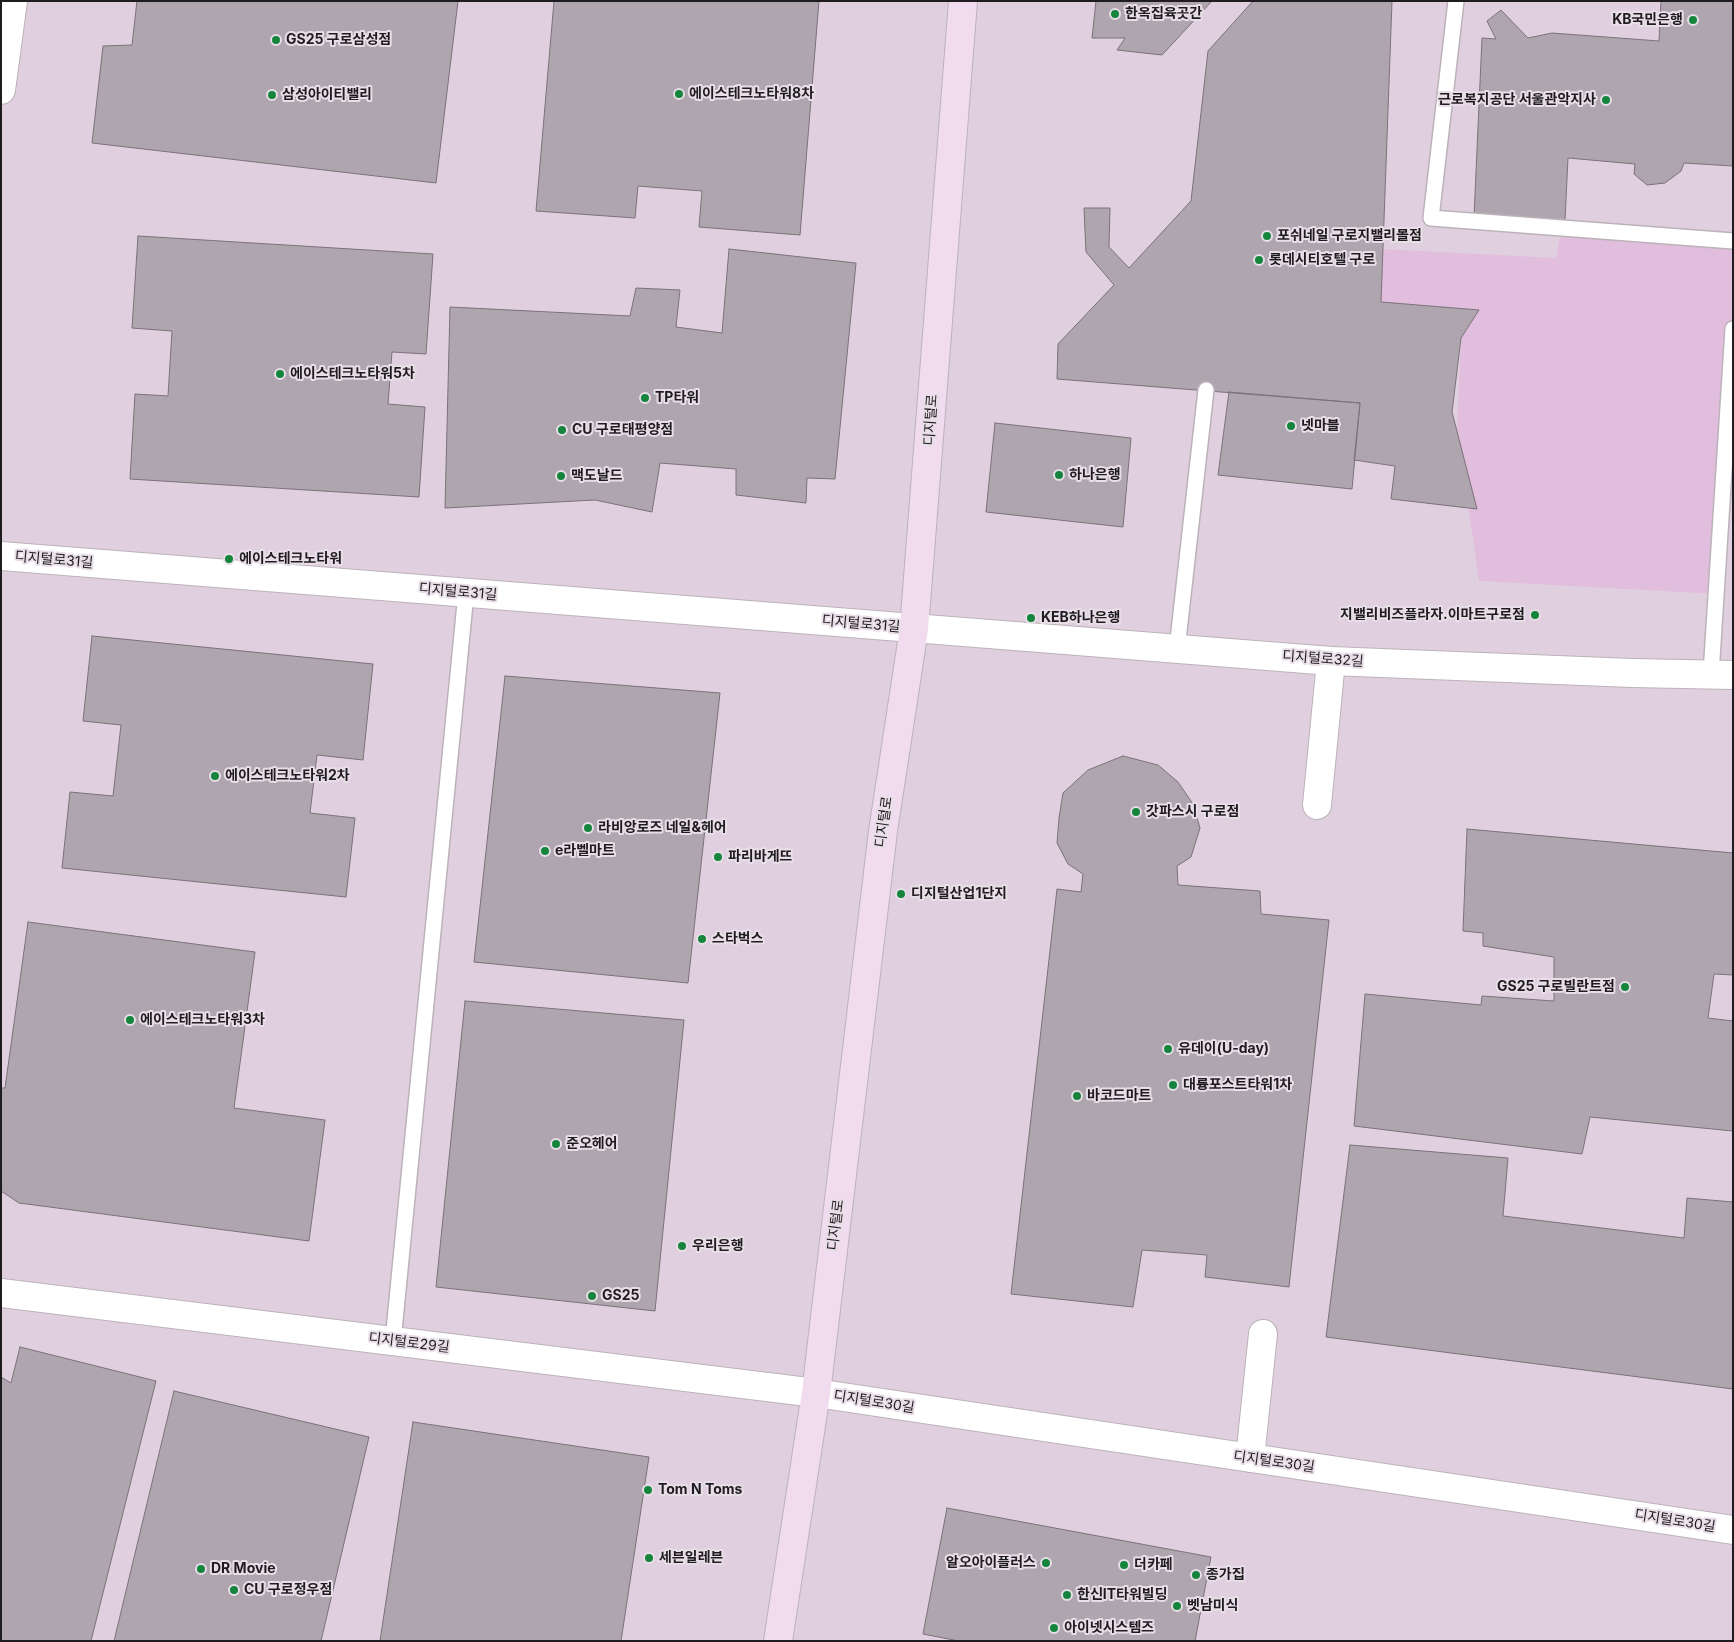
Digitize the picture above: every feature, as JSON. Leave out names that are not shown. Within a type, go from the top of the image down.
[{"type":"main road","name":"디지털로","points":[[778,1641],[816,1393],[883,831],[914,629],[964,1]]},
{"type":"street","points":[[1,90],[12,1]]},
{"type":"street","name":"디지털로31길","points":[[1,556],[914,629]]},
{"type":"street","name":"디지털로32길","points":[[914,629],[1331,660],[1722,675]]},
{"type":"street","points":[[1317,806],[1331,660]]},
{"type":"street","name":"디지털로29길","points":[[1,1293],[816,1393]]},
{"type":"street","points":[[1250,1458],[1263,1334]]},
{"type":"street","name":"디지털로30길","points":[[816,1393],[1733,1530]]},
{"type":"lane","points":[[1456,1],[1431,218],[1733,241]]},
{"type":"lane","points":[[1722,675],[1733,329]]},
{"type":"lane","points":[[1177,649],[1206,390]]},
{"type":"lane","points":[[393,1341],[466,593]]},
{"type":"shaded area","points":[[1,1],[1733,1],[1733,1641],[1,1641]]},
{"type":"shaded area","points":[[1562,229],[1733,241],[1733,329],[1717,594],[1479,581],[1457,429],[1461,338],[1479,310],[1381,302],[1383,249],[1556,258]]},
{"type":"building","name":"삼성아이티밸리","points":[[137,1],[458,1],[436,183],[92,143],[103,46],[132,45]]},
{"type":"building","name":"에이스테크노타워8차","points":[[554,1],[819,1],[800,235],[699,227],[702,191],[638,186],[635,218],[536,211]]},
{"type":"building","points":[[1096,1],[1212,1],[1162,55],[1117,50],[1125,38],[1092,38]]},
{"type":"building","name":"롯데시티호텔 구로","points":[[1253,1],[1392,1],[1381,302],[1479,310],[1461,338],[1452,412],[1477,509],[1391,499],[1395,466],[1354,460],[1360,403],[1057,379],[1058,344],[1114,285],[1086,252],[1084,208],[1110,208],[1109,247],[1129,268],[1191,201],[1208,51]]},
{"type":"building","name":"근로복지공단 서울관악지사","points":[[1661,1],[1733,1],[1733,166],[1684,163],[1681,171],[1665,183],[1647,185],[1634,174],[1635,164],[1568,158],[1565,220],[1474,217],[1482,38],[1496,39],[1487,21],[1501,10],[1528,38],[1552,33],[1659,41]]},
{"type":"building","name":"에이스테크노타워5차","points":[[138,236],[433,254],[426,354],[392,352],[388,404],[425,407],[419,497],[130,479],[135,394],[168,396],[172,331],[132,328]]},
{"type":"building","name":"TP타워","points":[[729,249],[856,263],[835,479],[807,478],[806,503],[736,495],[736,469],[660,463],[652,512],[595,500],[445,508],[450,307],[630,316],[636,288],[680,290],[676,327],[722,333]]},
{"type":"building","name":"넷마블","points":[[1229,392],[1360,403],[1352,489],[1218,475]]},
{"type":"building","name":"하나은행","points":[[995,423],[1131,438],[1123,527],[986,512]]},
{"type":"building","name":"에이스테크노타워2차","points":[[92,636],[373,664],[363,760],[317,755],[310,813],[355,818],[346,897],[62,868],[70,792],[113,796],[121,725],[83,721]]},
{"type":"building","points":[[505,676],[720,693],[688,983],[474,962]]},
{"type":"building","name":"대륭포스트타워1차","points":[[1123,756],[1158,765],[1178,782],[1193,804],[1200,828],[1191,857],[1177,866],[1178,885],[1260,891],[1261,914],[1329,920],[1289,1287],[1205,1277],[1207,1255],[1142,1250],[1133,1307],[1011,1294],[1057,889],[1081,892],[1083,874],[1068,864],[1057,843],[1063,793],[1088,770]]},
{"type":"building","points":[[1467,829],[1733,853],[1733,975],[1714,974],[1708,1018],[1733,1021],[1733,1131],[1590,1117],[1582,1154],[1354,1126],[1365,994],[1481,1005],[1482,996],[1554,1001],[1554,957],[1483,946],[1483,933],[1463,931]]},
{"type":"building","name":"에이스테크노타워3차","points":[[28,922],[255,952],[234,1108],[325,1120],[309,1241],[19,1203],[1,1191],[1,1088],[5,1088]]},
{"type":"building","points":[[465,1001],[684,1020],[655,1311],[436,1287]]},
{"type":"building","points":[[1350,1145],[1508,1158],[1503,1216],[1684,1238],[1687,1198],[1733,1202],[1733,1389],[1326,1337]]},
{"type":"building","points":[[20,1347],[156,1381],[91,1641],[1,1641],[1,1377],[11,1383]]},
{"type":"building","points":[[174,1391],[369,1437],[321,1641],[114,1641]]},
{"type":"building","points":[[413,1422],[649,1457],[621,1641],[380,1641]]},
{"type":"building","name":"한신IT타워빌딩","points":[[947,1508],[1211,1557],[1195,1641],[959,1641],[923,1634]]},
{"type":"place","name":"한옥집육곳간","points":[[1115,14]]},
{"type":"place","name":"KB국민은행","points":[[1693,20]]},
{"type":"place","name":"GS25 구로삼성점","points":[[276,40]]},
{"type":"place","name":"에이스테크노타워8차","points":[[679,94]]},
{"type":"place","name":"삼성아이티밸리","points":[[272,95]]},
{"type":"place","name":"근로복지공단 서울관악지사","points":[[1606,100]]},
{"type":"place","name":"포쉬네일 구로지밸리몰점","points":[[1267,236]]},
{"type":"place","name":"롯데시티호텔 구로","points":[[1259,260]]},
{"type":"place","name":"에이스테크노타워5차","points":[[280,374]]},
{"type":"place","name":"TP타워","points":[[645,398]]},
{"type":"place","name":"넷마블","points":[[1291,426]]},
{"type":"place","name":"CU 구로태평양점","points":[[562,430]]},
{"type":"place","name":"하나은행","points":[[1059,475]]},
{"type":"place","name":"맥도날드","points":[[561,476]]},
{"type":"place","name":"에이스테크노타워","points":[[229,559]]},
{"type":"place","name":"지밸리비즈플라자.이마트구로점","points":[[1535,615]]},
{"type":"place","name":"KEB하나은행","points":[[1031,618]]},
{"type":"place","name":"에이스테크노타워2차","points":[[215,776]]},
{"type":"place","name":"갓파스시 구로점","points":[[1136,812]]},
{"type":"place","name":"라비앙로즈 네일&헤어","points":[[588,828]]},
{"type":"place","name":"e라벨마트","points":[[545,851]]},
{"type":"place","name":"파리바게뜨","points":[[718,857]]},
{"type":"place","name":"디지털산업1단지","points":[[901,894]]},
{"type":"place","name":"스타벅스","points":[[702,939]]},
{"type":"place","name":"GS25 구로빌란트점","points":[[1625,987]]},
{"type":"place","name":"에이스테크노타워3차","points":[[130,1020]]},
{"type":"place","name":"유데이(U-day)","points":[[1168,1049]]},
{"type":"place","name":"대륭포스트타워1차","points":[[1173,1085]]},
{"type":"place","name":"바코드마트","points":[[1077,1096]]},
{"type":"place","name":"준오헤어","points":[[556,1144]]},
{"type":"place","name":"우리은행","points":[[682,1246]]},
{"type":"place","name":"GS25","points":[[592,1296]]},
{"type":"place","name":"Tom N Toms","points":[[648,1490]]},
{"type":"place","name":"세븐일레븐","points":[[649,1558]]},
{"type":"place","name":"알오아이플러스","points":[[1046,1563]]},
{"type":"place","name":"더카페","points":[[1124,1565]]},
{"type":"place","name":"DR Movie","points":[[201,1569]]},
{"type":"place","name":"종가집","points":[[1196,1575]]},
{"type":"place","name":"CU 구로정우점","points":[[234,1590]]},
{"type":"place","name":"한신IT타워빌딩","points":[[1067,1595]]},
{"type":"place","name":"벳남미식","points":[[1177,1606]]},
{"type":"place","name":"아이넷시스템즈","points":[[1054,1628]]}]
